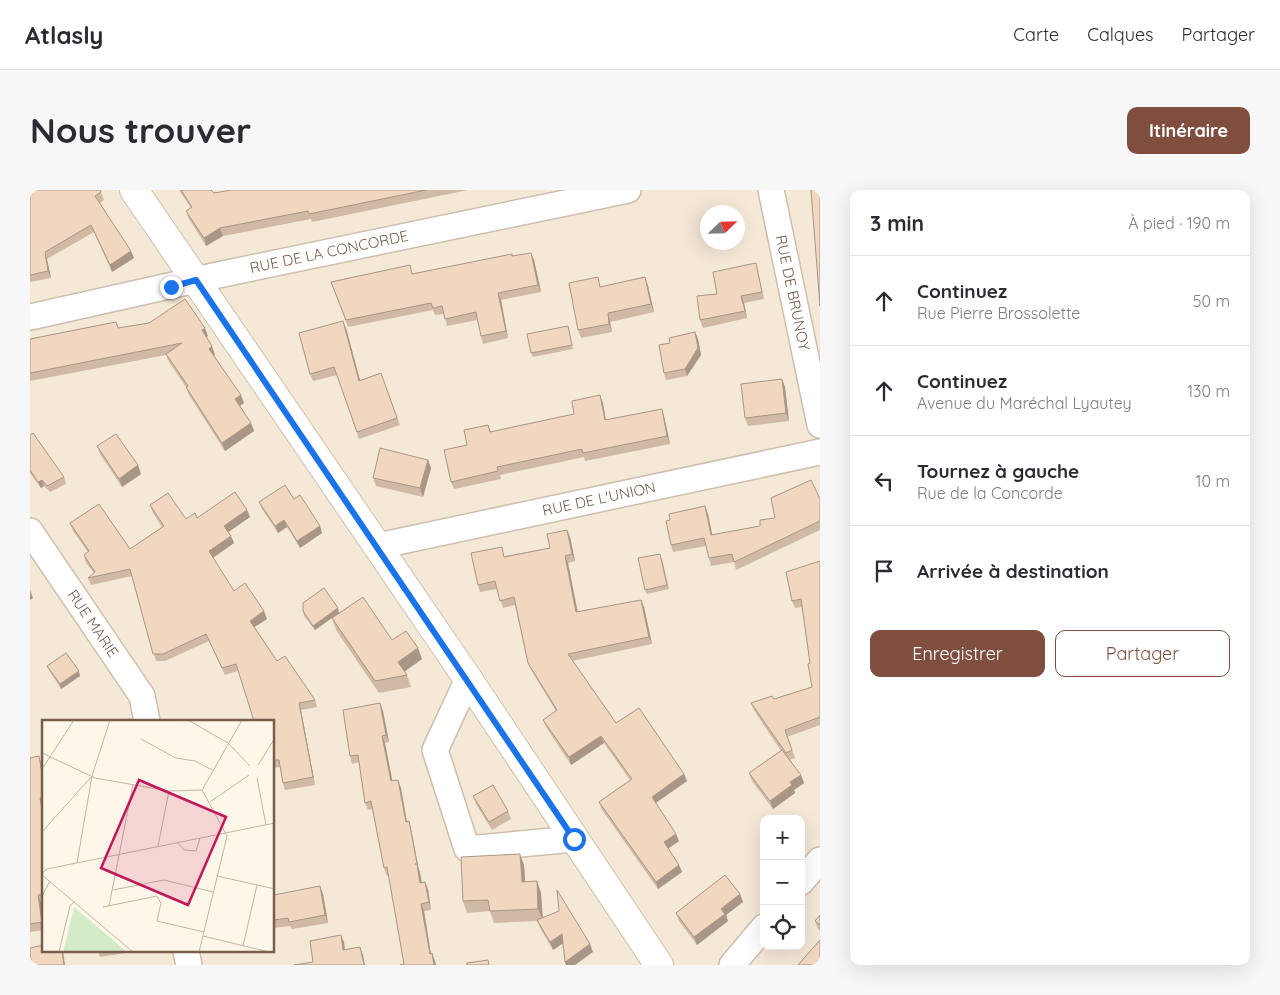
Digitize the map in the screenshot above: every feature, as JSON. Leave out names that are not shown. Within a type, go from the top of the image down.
[{"type":"street","points":[[134,190],[378,546],[659,965]]},
{"type":"street","name":"RUE DE LA CONCORDE","points":[[30,317],[196,280],[628,190]]},
{"type":"street","name":"RUE DE BRUNOY","points":[[771,190],[820,425]]},
{"type":"street","name":"RUE DE L'UNION","points":[[378,546],[820,452]]},
{"type":"street","name":"RUE MARIE","points":[[30,531],[142,696],[147,720]]},
{"type":"street","points":[[468,679],[435,750],[467,849],[574,839]]},
{"type":"street","points":[[805,877],[820,860]]},
{"type":"street","points":[[732,965],[760,932]]},
{"type":"street","points":[[186,952],[188,965]]},
{"type":"shaded area","points":[[30,190],[820,190],[820,965],[30,965]]},
{"type":"building","points":[[35,190],[100,190],[101,192],[95,196],[131,251],[110,265],[91,225],[45,252],[48,271],[30,275],[30,193]]},
{"type":"building","points":[[181,190],[211,190],[214,193],[231,190],[426,190],[309,214],[308,211],[220,228],[204,238],[186,211],[192,207]]},
{"type":"building","points":[[811,190],[820,190],[820,306]]},
{"type":"building","points":[[531,253],[538,285],[498,293],[506,331],[481,336],[476,312],[445,319],[442,306],[433,308],[431,303],[346,320],[331,282],[410,265],[412,274],[512,254],[512,256]]},
{"type":"building","points":[[756,263],[762,292],[741,296],[745,311],[700,320],[697,296],[717,294],[713,272]]},
{"type":"building","points":[[598,277],[600,287],[645,277],[651,304],[608,313],[609,324],[578,330],[569,283]]},
{"type":"building","points":[[185,299],[205,328],[202,330],[212,346],[209,349],[241,395],[235,399],[251,423],[222,443],[186,387],[188,386],[166,354],[182,343],[30,373],[30,339],[116,322],[118,328],[149,323]]},
{"type":"building","points":[[343,321],[359,381],[381,373],[397,418],[357,432],[334,367],[310,374],[299,333]]},
{"type":"building","points":[[568,326],[572,345],[531,353],[527,334]]},
{"type":"building","points":[[695,332],[698,348],[685,369],[664,373],[659,345],[670,343],[669,338]]},
{"type":"building","points":[[782,379],[786,413],[745,418],[741,384]]},
{"type":"building","points":[[600,395],[605,420],[662,409],[667,436],[583,453],[582,449],[497,467],[498,471],[451,482],[444,450],[467,445],[464,430],[488,425],[490,432],[574,414],[572,401]]},
{"type":"building","points":[[33,433],[64,477],[47,486],[42,480],[38,482],[30,470],[30,435]]},
{"type":"building","points":[[116,434],[138,465],[119,479],[97,446]]},
{"type":"building","points":[[380,448],[428,460],[420,488],[373,478]]},
{"type":"building","points":[[811,480],[820,499],[820,521],[734,562],[732,554],[709,558],[704,538],[671,545],[666,521],[670,520],[669,514],[705,506],[711,535],[760,526],[760,520],[775,518],[771,498]]},
{"type":"building","points":[[285,485],[294,499],[300,495],[320,526],[297,541],[284,520],[275,526],[259,502]]},
{"type":"building","points":[[235,492],[247,510],[224,526],[231,536],[209,551],[234,591],[245,583],[264,611],[250,621],[277,661],[285,656],[315,700],[299,703],[313,777],[283,783],[279,760],[275,760],[275,720],[254,720],[236,664],[222,668],[206,634],[163,654],[153,654],[130,569],[88,578],[95,572],[84,555],[89,551],[70,523],[99,504],[130,549],[164,526],[150,505],[168,493],[186,519],[195,513],[197,518]]},
{"type":"building","points":[[567,530],[572,554],[565,556],[576,612],[641,600],[649,637],[568,654],[616,723],[639,708],[684,774],[652,797],[676,834],[664,842],[679,865],[656,882],[599,802],[632,779],[601,736],[569,757],[543,720],[557,710],[528,663],[514,597],[500,601],[495,581],[478,585],[471,553],[502,547],[504,557],[550,548],[547,534]]},
{"type":"building","points":[[660,554],[667,585],[645,590],[638,558]]},
{"type":"building","points":[[820,561],[820,717],[785,730],[792,750],[786,753],[751,703],[772,696],[774,699],[812,687],[801,599],[792,601],[786,572]]},
{"type":"building","points":[[324,588],[338,608],[313,626],[303,611],[303,603]]},
{"type":"building","points":[[363,597],[392,640],[406,631],[418,648],[398,662],[407,675],[375,681],[332,618]]},
{"type":"building","points":[[66,653],[79,671],[60,684],[47,666]]},
{"type":"building","points":[[380,703],[386,735],[382,736],[391,781],[398,780],[406,822],[409,821],[417,863],[415,864],[417,864],[420,883],[425,882],[429,902],[421,904],[430,954],[432,953],[434,965],[400,965],[404,964],[387,867],[384,868],[371,801],[365,803],[358,755],[350,756],[343,710]]},
{"type":"building","points":[[782,750],[801,775],[790,782],[792,785],[770,801],[749,773]]},
{"type":"building","points":[[39,756],[42,773],[42,798],[40,798],[42,808],[42,894],[38,895],[42,922],[30,924],[30,758]]},
{"type":"building","points":[[493,785],[508,811],[489,822],[473,796]]},
{"type":"building","points":[[520,854],[522,882],[537,881],[538,909],[490,911],[488,900],[463,901],[461,857]]},
{"type":"building","points":[[725,875],[740,894],[721,909],[725,914],[694,937],[676,913]]},
{"type":"building","points":[[320,886],[325,915],[289,922],[288,918],[275,920],[275,895]]},
{"type":"building","points":[[557,890],[590,944],[565,962],[562,934],[550,942],[537,920],[559,911]]},
{"type":"building","points":[[820,915],[820,925],[815,921]]},
{"type":"building","points":[[341,935],[343,950],[360,947],[364,965],[294,965],[313,962],[310,941]]},
{"type":"building","points":[[820,940],[820,965],[798,965]]},
{"type":"building","points":[[42,945],[42,952],[62,952],[64,965],[32,965],[30,948]]},
{"type":"building","points":[[488,960],[489,965],[467,965],[467,963]]},
{"type":"route","points":[[171,287],[196,280],[468,679],[574,839]]}]
